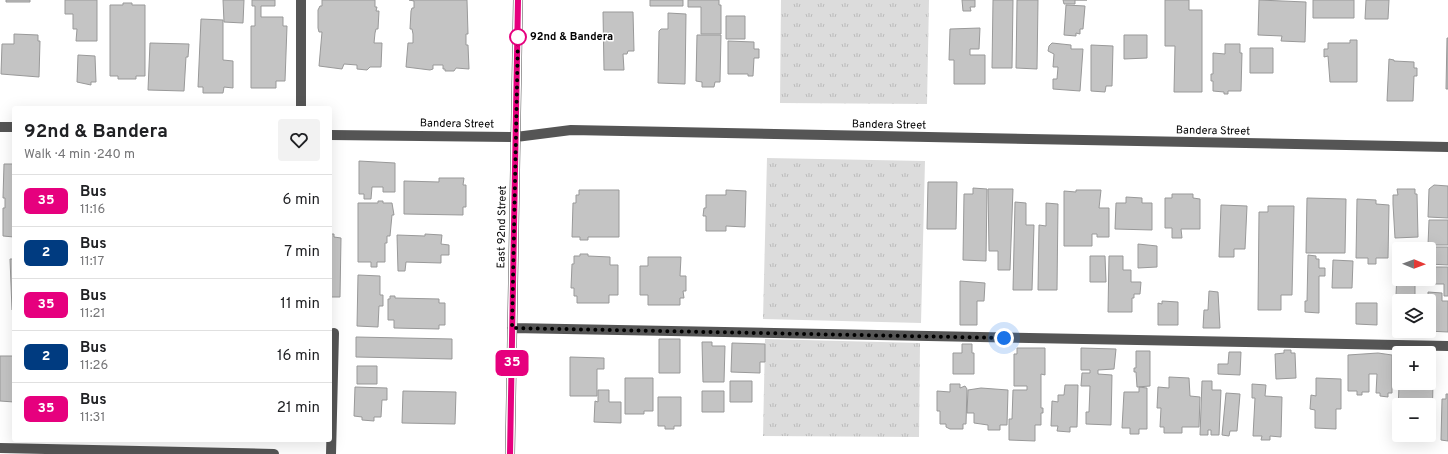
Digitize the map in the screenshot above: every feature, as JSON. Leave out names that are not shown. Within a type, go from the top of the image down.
[{"type":"street","points":[[301,0],[301,106]]},
{"type":"street","name":"East 92nd Street","points":[[510,454],[518,0]]},
{"type":"street","points":[[0,127],[12,127]]},
{"type":"street","name":"Bandera Street","points":[[332,135],[516,137],[571,130],[1448,148]]},
{"type":"street","points":[[512,328],[1448,346]]},
{"type":"street","points":[[332,414],[334,333]]},
{"type":"street","points":[[331,442],[331,454]]},
{"type":"street","points":[[0,448],[274,454]]},
{"type":"green space","points":[[781,0],[929,0],[927,104],[780,103]]},
{"type":"green space","points":[[767,158],[925,161],[921,323],[763,319]]},
{"type":"green space","points":[[765,339],[920,343],[919,437],[763,436]]},
{"type":"building","points":[[6,0],[30,0],[30,2],[6,2]]},
{"type":"building","points":[[65,0],[97,0],[97,41],[76,41],[77,29],[73,29],[73,14],[65,14]]},
{"type":"building","points":[[223,0],[244,0],[243,23],[224,22]]},
{"type":"building","points":[[252,0],[275,0],[275,6],[261,6],[261,17],[283,17],[283,26],[287,26],[285,81],[276,81],[276,88],[251,88],[251,26],[255,26],[255,6],[252,6]]},
{"type":"building","points":[[322,0],[375,0],[375,7],[377,7],[376,11],[379,11],[378,29],[376,29],[374,43],[382,43],[381,67],[370,67],[367,70],[357,69],[357,65],[344,64],[342,69],[319,66],[322,32],[319,32],[318,28],[318,10],[320,6],[322,6]]},
{"type":"building","points":[[409,0],[467,0],[468,34],[466,34],[466,45],[468,45],[469,69],[456,68],[454,71],[445,71],[445,69],[443,69],[443,65],[433,65],[433,69],[430,70],[406,67],[408,43],[413,43],[412,29],[410,29],[411,11],[412,8],[414,8],[414,1]]},
{"type":"building","points":[[650,0],[683,0],[683,6],[650,6]]},
{"type":"building","points":[[688,0],[719,0],[719,5],[721,5],[721,34],[701,34],[701,7],[688,7]]},
{"type":"building","points":[[962,0],[975,0],[975,7],[970,7],[971,11],[963,11]]},
{"type":"building","points":[[993,0],[1013,0],[1012,68],[992,68]]},
{"type":"building","points":[[1017,0],[1038,0],[1037,69],[1016,68]]},
{"type":"building","points":[[1063,0],[1075,0],[1075,4],[1064,4]]},
{"type":"building","points":[[1165,0],[1189,0],[1189,10],[1202,10],[1202,92],[1174,92],[1175,46],[1165,46]]},
{"type":"building","points":[[1259,0],[1306,2],[1305,42],[1281,41],[1282,36],[1258,35]]},
{"type":"building","points":[[1313,0],[1354,0],[1354,18],[1313,18]]},
{"type":"building","points":[[1366,0],[1389,0],[1388,19],[1365,19]]},
{"type":"building","points":[[123,3],[145,5],[145,76],[136,76],[136,79],[118,79],[118,76],[110,76],[110,5],[123,5]]},
{"type":"building","points":[[1066,5],[1085,6],[1083,29],[1080,29],[1080,34],[1076,33],[1076,36],[1064,35]]},
{"type":"building","points":[[603,12],[633,12],[634,51],[628,51],[627,54],[623,54],[624,70],[604,70]]},
{"type":"building","points":[[668,13],[686,14],[685,84],[658,83],[659,31],[661,29],[668,29]]},
{"type":"building","points":[[726,16],[745,16],[745,39],[726,39]]},
{"type":"building","points":[[201,19],[223,20],[223,60],[233,61],[233,88],[224,87],[223,93],[203,93],[203,87],[198,87]]},
{"type":"building","points":[[980,28],[979,49],[970,49],[970,55],[985,55],[985,84],[954,84],[954,60],[949,60],[950,29]]},
{"type":"building","points":[[14,34],[38,35],[38,41],[40,41],[39,77],[1,74],[2,44],[14,44]]},
{"type":"building","points":[[697,35],[721,35],[720,82],[715,82],[714,87],[702,87],[702,82],[696,81]]},
{"type":"building","points":[[1124,35],[1147,35],[1147,58],[1124,59]]},
{"type":"building","points":[[1447,38],[1448,89],[1446,89]]},
{"type":"building","points":[[1350,40],[1357,40],[1357,82],[1330,82],[1328,56],[1324,57],[1324,49],[1328,49],[1328,43],[1350,43]]},
{"type":"building","points":[[728,41],[754,42],[754,49],[759,49],[759,58],[754,58],[753,76],[748,76],[748,74],[728,74]]},
{"type":"building","points":[[150,43],[189,44],[188,57],[186,57],[184,91],[148,90]]},
{"type":"building","points":[[1052,43],[1071,45],[1071,49],[1083,49],[1080,91],[1053,89],[1053,79],[1057,79],[1058,67],[1053,67],[1054,54],[1048,51],[1049,46]]},
{"type":"building","points":[[1225,44],[1240,44],[1240,53],[1242,53],[1241,91],[1228,91],[1228,94],[1213,91],[1213,81],[1211,81],[1211,74],[1213,74],[1213,53],[1225,54]]},
{"type":"building","points":[[1091,45],[1113,46],[1112,86],[1106,86],[1105,92],[1091,91]]},
{"type":"building","points":[[1250,48],[1273,48],[1273,73],[1250,73]]},
{"type":"building","points":[[78,55],[95,56],[96,82],[91,82],[91,85],[77,82]]},
{"type":"building","points":[[1389,59],[1394,61],[1414,62],[1414,68],[1417,68],[1417,76],[1414,76],[1413,101],[1387,101]]},
{"type":"building","points":[[359,161],[395,163],[395,192],[383,192],[383,187],[372,187],[371,199],[364,199],[364,194],[359,194]]},
{"type":"building","points":[[4,164],[12,164],[12,237],[3,236],[3,208],[5,208],[5,198],[3,198]]},
{"type":"building","points":[[439,178],[464,178],[463,185],[466,185],[466,207],[463,207],[463,215],[404,214],[404,181],[439,182]]},
{"type":"building","points":[[928,182],[957,182],[956,229],[927,229]]},
{"type":"building","points":[[1434,185],[1448,186],[1448,218],[1428,217],[1429,189]]},
{"type":"building","points":[[973,188],[987,189],[986,261],[963,260],[964,194],[973,194]]},
{"type":"building","points":[[988,189],[1013,189],[1010,270],[998,270],[998,251],[989,251]]},
{"type":"building","points":[[1397,189],[1415,189],[1415,194],[1417,194],[1418,237],[1395,238],[1393,195],[1398,195]]},
{"type":"building","points":[[579,190],[619,190],[619,237],[588,237],[588,240],[580,240],[580,237],[572,237],[573,203],[576,203],[576,195],[579,195]]},
{"type":"building","points":[[726,190],[746,191],[745,227],[726,226],[726,231],[706,231],[706,216],[703,216],[704,208],[706,208],[706,195],[726,195]]},
{"type":"building","points":[[1076,190],[1101,190],[1099,208],[1109,208],[1109,237],[1097,237],[1097,234],[1092,234],[1092,246],[1064,246],[1064,191],[1076,192]]},
{"type":"building","points":[[1172,194],[1193,194],[1193,198],[1200,199],[1200,229],[1181,229],[1182,238],[1172,238],[1172,228],[1165,228],[1165,198],[1172,198]]},
{"type":"building","points":[[1126,197],[1142,198],[1142,203],[1152,203],[1152,230],[1115,229],[1116,203],[1126,203]]},
{"type":"building","points":[[1307,198],[1346,199],[1345,253],[1306,253]]},
{"type":"building","points":[[1357,199],[1376,200],[1376,204],[1389,205],[1388,258],[1376,258],[1376,264],[1368,264],[1368,258],[1356,258]]},
{"type":"building","points":[[378,201],[383,201],[383,203],[392,203],[394,215],[392,215],[390,236],[387,236],[387,243],[385,243],[385,262],[377,262],[377,267],[371,267],[371,262],[358,262],[358,203],[378,203]]},
{"type":"building","points":[[1015,202],[1026,203],[1026,225],[1034,225],[1032,290],[1013,290]]},
{"type":"building","points":[[1046,203],[1058,204],[1057,290],[1038,290],[1039,225],[1046,226]]},
{"type":"building","points":[[1221,205],[1247,206],[1245,249],[1234,249],[1234,257],[1219,257]]},
{"type":"building","points":[[1268,206],[1294,206],[1292,295],[1281,295],[1281,310],[1258,310],[1259,212],[1268,212]]},
{"type":"building","points":[[1429,220],[1448,220],[1448,245],[1436,245],[1436,242],[1428,242]]},
{"type":"building","points":[[332,234],[334,234],[334,237],[341,238],[340,297],[332,297]]},
{"type":"building","points":[[425,234],[442,235],[441,244],[449,245],[449,255],[441,255],[441,263],[406,262],[405,271],[398,271],[397,235],[425,236]]},
{"type":"building","points":[[1138,244],[1157,246],[1157,267],[1138,268]]},
{"type":"building","points":[[1436,247],[1448,247],[1448,265],[1436,264]]},
{"type":"building","points":[[580,254],[610,257],[610,265],[618,265],[618,295],[609,295],[609,303],[577,303],[577,296],[574,296],[574,288],[571,288],[572,264],[574,264],[574,256],[580,256]]},
{"type":"building","points":[[1308,255],[1316,256],[1316,259],[1319,259],[1319,268],[1325,268],[1325,276],[1319,276],[1319,313],[1305,312],[1305,301],[1307,301]]},
{"type":"building","points":[[1090,256],[1105,256],[1106,282],[1090,282]]},
{"type":"building","points":[[1109,256],[1123,256],[1123,270],[1131,270],[1131,282],[1141,282],[1140,294],[1134,294],[1134,298],[1132,298],[1132,312],[1108,312]]},
{"type":"building","points":[[648,257],[681,257],[680,276],[686,276],[686,291],[683,291],[684,298],[680,298],[680,305],[648,305],[648,295],[640,295],[640,266],[648,266]]},
{"type":"building","points":[[10,259],[12,259],[12,310]]},
{"type":"building","points":[[1333,260],[1353,261],[1352,288],[1332,288]]},
{"type":"building","points":[[1436,267],[1448,267],[1448,296],[1444,296],[1444,284],[1436,284]]},
{"type":"building","points":[[358,275],[380,276],[380,295],[383,295],[383,306],[379,306],[378,327],[357,326]]},
{"type":"building","points":[[960,281],[985,283],[984,301],[977,301],[977,325],[960,325]]},
{"type":"building","points":[[1396,286],[1415,286],[1415,294],[1396,294]]},
{"type":"building","points":[[1209,291],[1218,292],[1220,328],[1203,328],[1204,310],[1208,310]]},
{"type":"building","points":[[1428,292],[1442,293],[1442,301],[1448,301],[1448,332],[1436,331],[1436,294],[1428,294]]},
{"type":"building","points":[[390,296],[395,296],[395,298],[439,299],[439,303],[445,303],[445,325],[439,325],[439,329],[394,328],[394,320],[388,320],[388,299],[390,299]]},
{"type":"building","points":[[1162,301],[1178,302],[1178,325],[1158,325],[1158,303],[1162,304]]},
{"type":"building","points":[[1356,303],[1377,303],[1377,325],[1356,324]]},
{"type":"building","points":[[356,337],[452,339],[452,359],[356,357]]},
{"type":"building","points":[[659,339],[680,339],[680,373],[659,373]]},
{"type":"building","points":[[702,342],[712,342],[712,346],[725,346],[724,382],[703,382]]},
{"type":"building","points":[[732,343],[765,344],[765,362],[760,362],[760,373],[731,372]]},
{"type":"building","points":[[962,344],[972,344],[972,353],[974,353],[974,374],[953,374],[953,353],[962,353]]},
{"type":"building","points":[[1017,348],[1045,348],[1045,375],[1041,374],[1041,408],[1043,408],[1043,413],[1041,413],[1041,425],[1035,425],[1035,441],[1009,440],[1009,419],[1012,419],[1013,390],[1027,390],[1027,386],[1014,386],[1014,354],[1017,354]]},
{"type":"building","points":[[1081,348],[1116,349],[1114,369],[1098,370],[1098,374],[1112,375],[1111,425],[1086,424],[1086,412],[1089,412],[1090,386],[1081,386],[1082,373],[1090,373],[1090,370],[1081,370]]},
{"type":"building","points":[[1284,350],[1291,350],[1291,353],[1295,353],[1296,378],[1276,379],[1275,354],[1284,353]]},
{"type":"building","points":[[1136,351],[1150,351],[1150,386],[1137,387],[1136,372],[1134,372],[1134,368],[1136,368]]},
{"type":"building","points":[[1229,352],[1241,352],[1240,375],[1218,374],[1218,364],[1228,364]]},
{"type":"building","points":[[1378,353],[1392,355],[1392,393],[1388,393],[1388,397],[1380,396],[1380,393],[1376,393],[1377,374],[1369,374],[1369,392],[1362,392],[1362,395],[1357,395],[1357,391],[1348,391],[1348,355]]},
{"type":"building","points":[[0,356],[12,356],[12,402],[0,401]]},
{"type":"building","points":[[570,357],[604,358],[604,369],[597,369],[597,396],[570,396]]},
{"type":"building","points":[[357,366],[377,366],[377,384],[357,384]]},
{"type":"building","points":[[1169,377],[1189,378],[1190,396],[1200,397],[1199,427],[1182,427],[1182,433],[1164,433],[1164,427],[1160,427],[1161,408],[1157,408],[1158,387],[1169,388]]},
{"type":"building","points":[[625,378],[653,378],[653,411],[644,411],[644,414],[625,414]]},
{"type":"building","points":[[1316,378],[1341,379],[1341,409],[1336,409],[1336,429],[1315,428],[1315,410],[1310,409],[1311,395],[1316,396]]},
{"type":"building","points":[[730,381],[752,381],[752,402],[730,402]]},
{"type":"building","points":[[1202,381],[1212,381],[1212,390],[1221,390],[1219,435],[1211,435],[1211,430],[1208,430],[1208,435],[1200,435]]},
{"type":"building","points":[[950,384],[960,384],[960,388],[965,386],[967,389],[966,424],[963,424],[963,429],[950,429],[946,427],[946,424],[940,424],[940,411],[937,411],[937,391],[950,392]]},
{"type":"building","points":[[1252,384],[1266,385],[1265,396],[1282,397],[1281,437],[1270,436],[1270,440],[1261,440],[1262,436],[1253,436],[1255,398],[1252,398]]},
{"type":"building","points":[[1065,385],[1078,385],[1077,427],[1070,427],[1070,432],[1057,431],[1058,426],[1051,426],[1052,401],[1058,402],[1058,395],[1064,395]]},
{"type":"building","points":[[355,387],[387,388],[387,400],[382,400],[381,417],[374,417],[374,421],[362,420],[362,417],[354,416]]},
{"type":"building","points":[[1139,387],[1147,388],[1147,429],[1139,429],[1139,434],[1130,434],[1130,428],[1122,428],[1124,392],[1139,392]]},
{"type":"building","points":[[981,388],[1008,390],[1007,425],[1000,425],[1000,430],[988,430],[988,425],[974,423],[974,413],[967,413],[968,390]]},
{"type":"building","points":[[598,390],[609,390],[609,402],[621,402],[621,423],[594,422],[595,401],[598,402]]},
{"type":"building","points":[[1399,390],[1433,390],[1433,398],[1398,398]]},
{"type":"building","points":[[403,391],[456,392],[455,424],[402,423]]},
{"type":"building","points":[[702,391],[724,391],[724,412],[702,412]]},
{"type":"building","points":[[1226,393],[1240,394],[1237,431],[1230,431],[1229,436],[1222,435]]},
{"type":"building","points":[[1446,394],[1448,394],[1448,441],[1441,440],[1442,399],[1446,399]]},
{"type":"building","points":[[658,397],[681,397],[681,426],[674,426],[674,429],[665,429],[665,426],[658,426]]},
{"type":"bus line","name":"35","points":[[510,454],[518,0]]},
{"type":"place","name":"92nd & Bandera","points":[[518,37]]},
{"type":"route","points":[[518,37],[512,328],[1004,338]]}]
